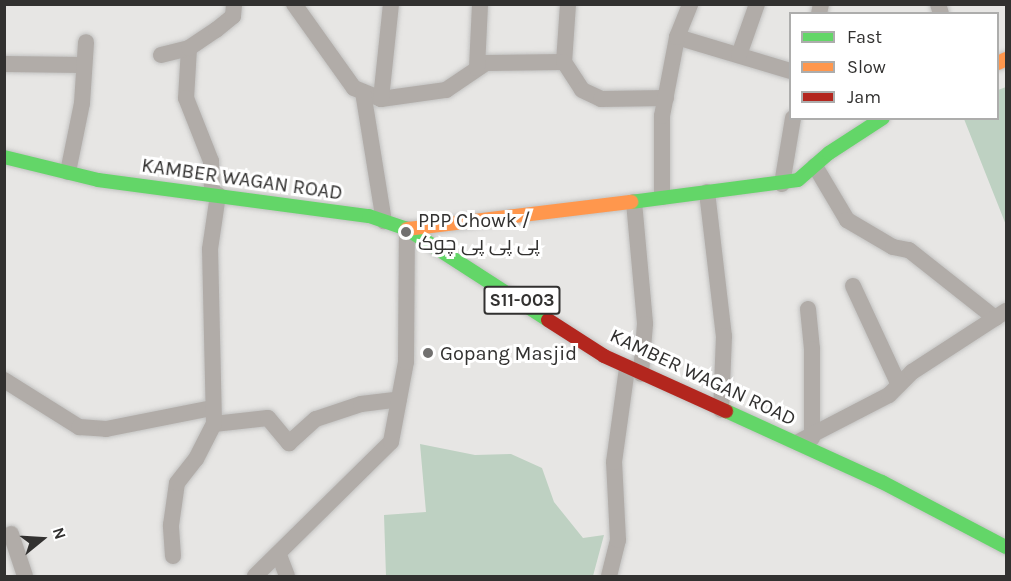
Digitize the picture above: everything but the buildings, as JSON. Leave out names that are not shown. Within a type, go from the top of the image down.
[{"type":"main road","points":[[407,229],[782,184],[798,180],[880,120]]},
{"type":"main road","name":"KAMBER WAGAN ROAD","points":[[5,157],[68,172],[384,221],[407,229],[634,371],[721,410],[805,440],[1006,547]]},
{"type":"street","points":[[161,55],[189,48],[233,16],[234,4]]},
{"type":"street","points":[[381,99],[391,4]]},
{"type":"street","points":[[477,68],[480,4]]},
{"type":"street","points":[[568,4],[564,62],[582,90],[601,99],[666,98]]},
{"type":"street","points":[[662,197],[666,98],[677,37],[690,4]]},
{"type":"street","points":[[739,55],[757,4]]},
{"type":"street","points":[[300,5],[354,88],[381,99],[446,90],[486,63],[564,62]]},
{"type":"street","points":[[677,37],[789,71]]},
{"type":"street","points":[[68,172],[82,103],[86,42]]},
{"type":"street","points":[[173,556],[171,525],[177,483],[196,459],[213,416],[210,249],[215,195],[211,161],[186,98],[189,48]]},
{"type":"street","points":[[4,64],[84,65]]},
{"type":"street","points":[[363,92],[384,221]]},
{"type":"street","points":[[782,184],[793,120]]},
{"type":"street","points":[[805,440],[889,395],[912,372],[1001,314],[909,250],[893,247],[847,220],[815,166]]},
{"type":"street","points":[[707,192],[724,336],[721,410]]},
{"type":"street","points":[[609,576],[618,540],[615,462],[645,324],[634,202]]},
{"type":"street","points":[[255,576],[279,555],[391,442],[406,362],[407,229]]},
{"type":"street","points":[[853,286],[899,385]]},
{"type":"street","points":[[805,440],[812,349],[808,309]]},
{"type":"street","points":[[4,380],[78,427],[106,429],[213,416],[268,418],[290,443],[316,419],[361,404],[399,399]]},
{"type":"street","points":[[11,534],[25,576]]},
{"type":"street","points":[[279,555],[287,576]]},
{"type":"green space","points":[[1006,87],[1006,225],[964,120],[999,120],[999,90]]},
{"type":"green space","points":[[420,444],[475,455],[511,454],[542,468],[554,502],[583,538],[604,535],[593,576],[386,576],[384,515],[426,512]]},
{"type":"traffic: fast","points":[[631,202],[798,180],[829,153],[880,120]]},
{"type":"traffic: fast","points":[[4,157],[98,180],[369,216],[407,229],[548,320]]},
{"type":"traffic: fast","points":[[726,411],[882,482],[1006,547]]},
{"type":"traffic: slow","points":[[999,62],[1006,59]]},
{"type":"traffic: slow","points":[[407,229],[631,202]]},
{"type":"traffic: jam","points":[[548,320],[604,356],[726,411]]},
{"type":"place","name":"PPP Chowk / پی پی پی چوک","points":[[406,232]]},
{"type":"place","name":"Gopang Masjid","points":[[428,353]]}]
